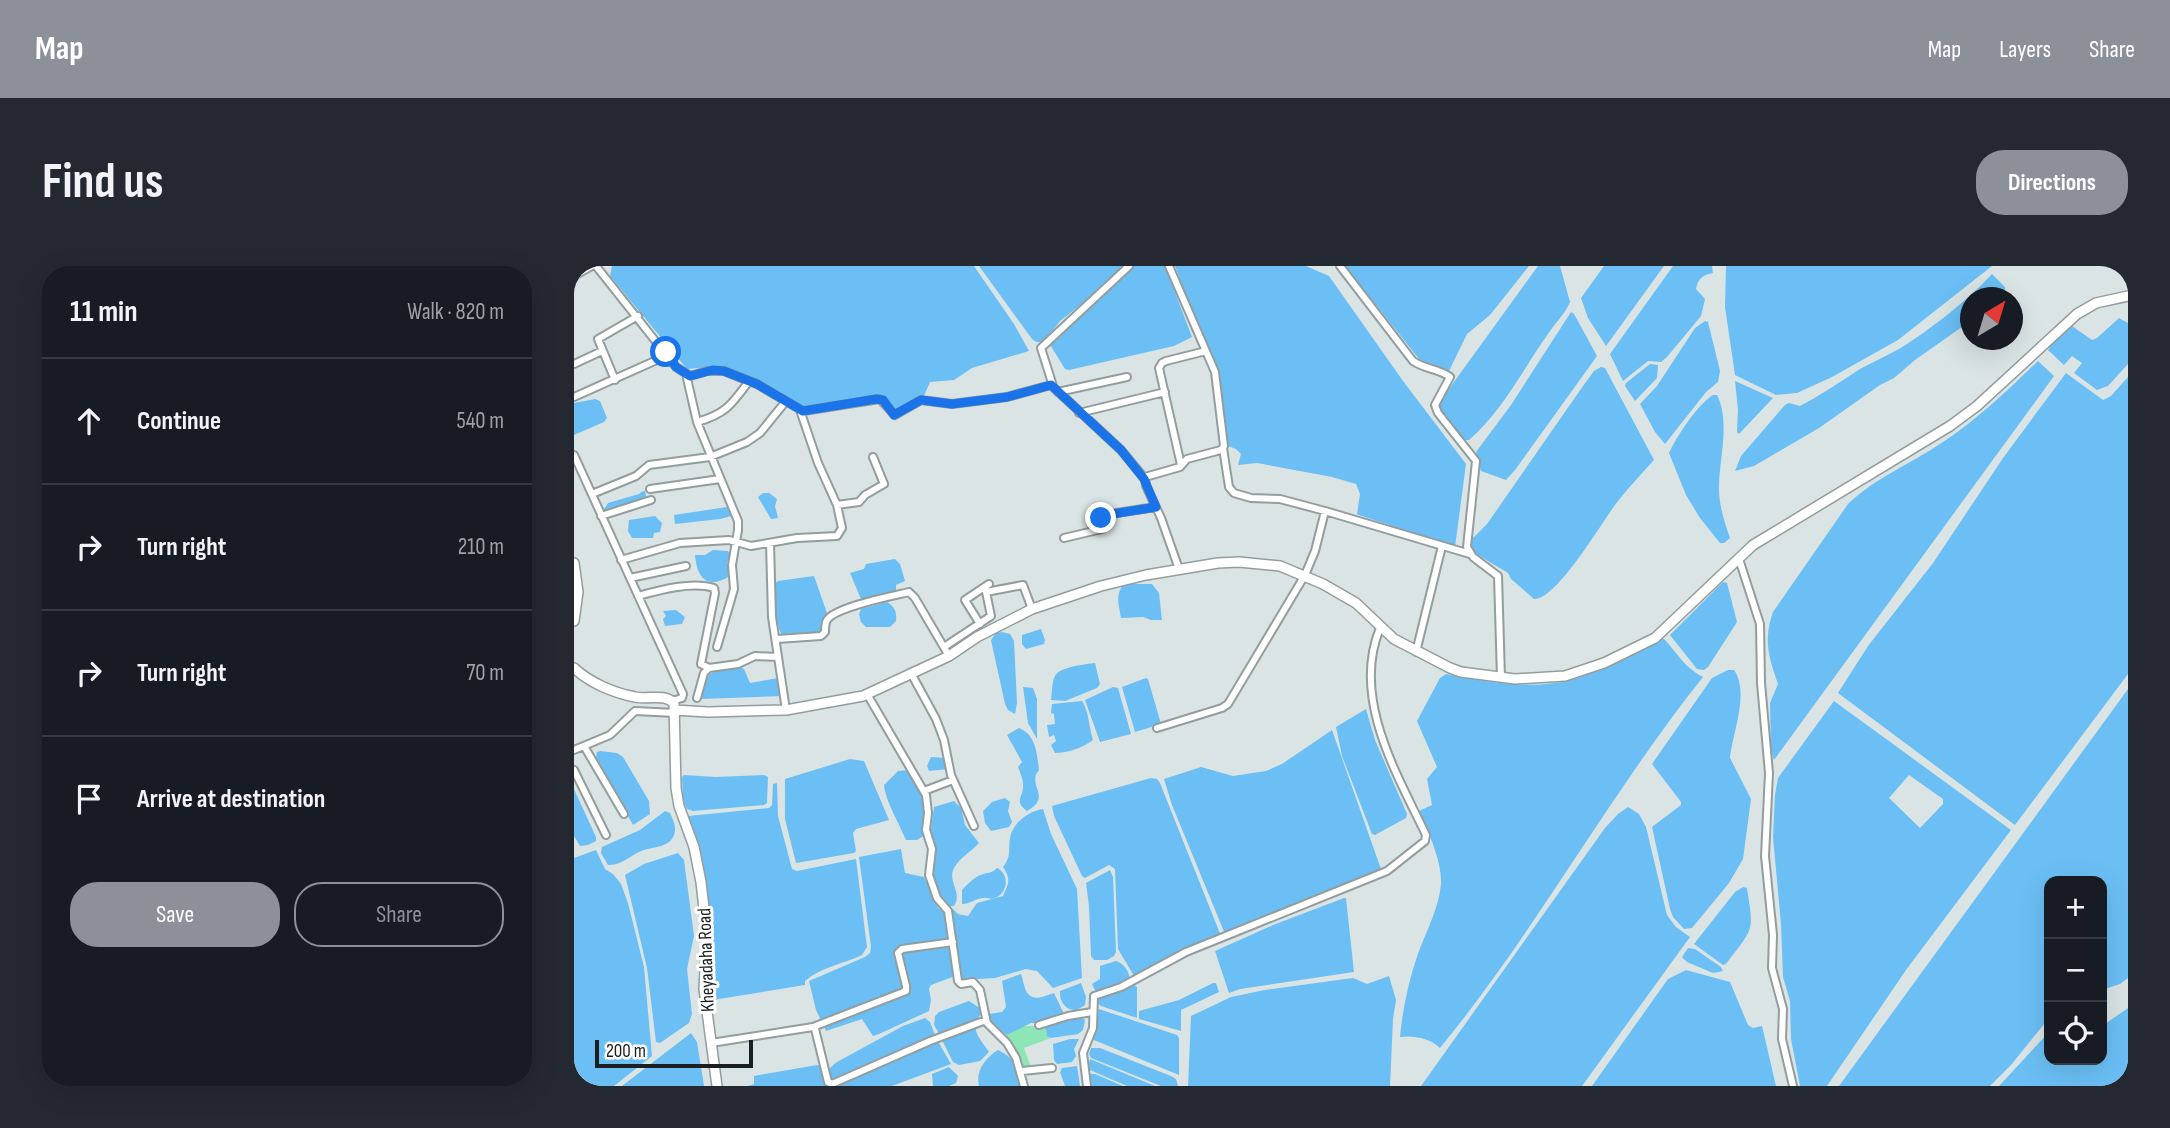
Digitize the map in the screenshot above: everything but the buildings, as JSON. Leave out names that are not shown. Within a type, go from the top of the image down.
[{"type":"street","points":[[574,276],[594,266],[638,316],[676,367],[686,374],[690,376],[719,370],[749,381],[800,410],[818,463],[837,505],[842,528],[837,536],[797,538],[751,546],[735,542],[680,543],[621,560]]},
{"type":"street","points":[[1056,389],[1041,348],[1129,266]]},
{"type":"street","points":[[1169,266],[1218,384],[1229,487],[1234,493],[1251,498],[1280,499],[1470,554],[1498,576],[1501,678]]},
{"type":"street","points":[[1340,266],[1413,361],[1423,368],[1445,373],[1450,377],[1435,404],[1438,413],[1476,461],[1467,547],[1470,554]]},
{"type":"street","points":[[574,750],[610,735],[635,711],[674,707],[708,712],[786,710],[867,694],[912,674],[947,652],[1032,609],[1178,564],[1259,562],[1305,575],[1347,596],[1380,628],[1416,652],[1461,672],[1529,679],[1578,673],[1663,632],[1766,536],[1893,462],[1967,414],[2077,314],[2096,303],[2128,296]]},
{"type":"street","points":[[615,380],[598,342],[599,337],[638,316]]},
{"type":"street","points":[[574,364],[602,351]]},
{"type":"street","points":[[1181,465],[1159,368],[1162,363],[1206,351]]},
{"type":"street","points":[[574,397],[668,355]]},
{"type":"street","points":[[686,374],[697,422],[738,520],[732,565],[734,589],[717,647]]},
{"type":"street","points":[[1056,389],[1127,377]]},
{"type":"street","points":[[697,422],[725,411],[749,381]]},
{"type":"street","points":[[800,410],[880,399],[894,415],[921,400],[952,404],[1007,397],[1032,392],[1048,385],[1056,389],[1121,450],[1144,479],[1178,564]]},
{"type":"street","points":[[1079,413],[1165,392]]},
{"type":"street","points":[[592,494],[636,476],[649,465],[710,457],[754,438],[786,401]]},
{"type":"street","points":[[1144,479],[1148,475],[1181,465],[1187,459],[1223,448]]},
{"type":"street","points":[[574,454],[683,694],[674,707]]},
{"type":"street","points":[[837,505],[859,502],[865,495],[884,484],[873,457]]},
{"type":"street","points":[[650,489],[720,479]]},
{"type":"street","points":[[601,516],[651,500]]},
{"type":"street","points":[[1064,538],[1102,529],[1103,515],[1156,507]]},
{"type":"street","points":[[1157,728],[1228,704],[1305,575],[1315,551],[1325,512]]},
{"type":"street","points":[[770,543],[772,617],[786,710]]},
{"type":"street","points":[[1416,652],[1442,546]]},
{"type":"street","points":[[1739,559],[1760,624],[1769,773],[1765,856],[1773,935],[1772,968],[1783,1009],[1783,1039],[1793,1086]]},
{"type":"street","points":[[574,563],[578,592],[574,621]]},
{"type":"street","points":[[629,578],[685,566]]},
{"type":"street","points":[[980,624],[965,600],[986,588],[1023,585],[1032,609]]},
{"type":"street","points":[[638,596],[699,586],[714,588],[701,664],[709,668],[738,664],[755,656],[778,657]]},
{"type":"street","points":[[947,652],[991,616],[986,588]]},
{"type":"street","points":[[777,639],[821,636],[825,632],[825,622],[831,616],[862,603],[909,592],[947,652]]},
{"type":"street","points":[[1087,1086],[1083,1053],[1093,1028],[1094,996],[1121,987],[1186,952],[1387,871],[1425,841],[1426,835],[1385,748],[1374,700],[1372,657],[1380,628]]},
{"type":"street","points":[[574,668],[624,695],[666,698],[674,707]]},
{"type":"street","points":[[697,698],[704,673],[709,668]]},
{"type":"street","points":[[912,674],[936,719],[953,780],[974,826]]},
{"type":"street","points":[[867,694],[924,791],[928,806],[926,830],[932,849],[929,875],[937,898],[948,911],[958,981],[961,984],[973,982],[978,986],[986,1020],[1007,1043],[1022,1071],[1024,1086]]},
{"type":"street","name":"Kheyadaha Road","points":[[674,707],[676,788],[697,859],[705,915],[707,935],[704,989],[717,1086]]},
{"type":"street","points":[[584,746],[624,814]]},
{"type":"street","points":[[574,770],[606,835]]},
{"type":"street","points":[[924,791],[953,780]]},
{"type":"street","points":[[711,1043],[813,1027],[906,991],[898,953],[902,949],[953,942]]},
{"type":"street","points":[[1039,1025],[1092,1012]]},
{"type":"street","points":[[813,1027],[828,1082],[832,1084],[986,1020]]},
{"type":"street","points":[[1022,1071],[1052,1068]]},
{"type":"green space","points":[[1037,1023],[1045,1024],[1047,1036],[1051,1038],[1024,1048],[1032,1070],[1022,1071],[1007,1035],[1022,1026],[1034,1026]]},
{"type":"water","points":[[612,266],[974,266],[1029,351],[972,368],[954,380],[930,382],[924,396],[892,410],[885,398],[879,395],[801,408],[761,381],[721,366],[687,369],[610,276]]},
{"type":"water","points":[[979,266],[1123,266],[1098,291],[1060,321],[1044,342],[1036,342]]},
{"type":"water","points":[[1132,266],[1165,266],[1192,337],[1174,346],[1065,369],[1049,343]]},
{"type":"water","points":[[1175,266],[1306,266],[1329,276],[1466,464],[1455,547],[1357,514],[1360,494],[1356,484],[1257,463],[1238,465],[1241,454],[1228,446],[1219,373],[1202,338]]},
{"type":"water","points":[[1345,266],[1529,266],[1490,315],[1467,334],[1449,371],[1430,368],[1419,359]]},
{"type":"water","points":[[1538,266],[1560,266],[1570,302],[1492,417],[1469,440],[1464,440],[1438,409],[1438,404]]},
{"type":"water","points":[[1604,266],[1664,266],[1606,346],[1588,318],[1581,298]]},
{"type":"water","points":[[1673,266],[1712,266],[1713,273],[1702,278],[1696,289],[1705,299],[1701,316],[1661,362],[1648,361],[1623,381],[1610,354]]},
{"type":"water","points":[[1726,266],[1992,266],[1965,287],[1960,287],[1960,291],[1898,340],[1797,393],[1776,395],[1735,375],[1725,307]]},
{"type":"water","points":[[1992,274],[2005,287],[1978,287]]},
{"type":"water","points":[[1960,304],[1960,328],[1894,378],[1819,428],[1754,466],[1735,471],[1741,456],[1785,405],[1789,403],[1800,406],[1860,369],[1899,349]]},
{"type":"water","points":[[1571,312],[1597,356],[1506,480],[1481,471],[1476,452],[1511,405]]},
{"type":"water","points":[[2119,318],[2128,323],[2128,364],[2108,386],[2097,390],[2074,373],[2082,363],[2072,356],[2064,365],[2048,350],[2054,340],[2072,326],[2092,340]]},
{"type":"water","points":[[1705,321],[1708,322],[1720,371],[1718,382],[1706,392],[1665,444],[1655,432],[1640,404],[1657,386],[1695,328]]},
{"type":"water","points":[[2038,361],[2054,376],[1774,760],[1771,752],[1770,703],[1778,684],[1768,641],[1773,612],[1848,504],[1870,486],[1931,450],[1968,424]]},
{"type":"water","points":[[1650,364],[1658,365],[1657,378],[1635,401],[1625,386],[1626,383]]},
{"type":"water","points":[[1605,368],[1654,460],[1618,501],[1579,558],[1555,587],[1544,596],[1534,599],[1511,579],[1508,573],[1473,552],[1469,542],[1487,524],[1583,386],[1594,371]]},
{"type":"water","points":[[2066,373],[2103,400],[2111,396],[2128,377],[2128,674],[2015,825],[1838,693],[1868,646],[1933,563],[2003,458]]},
{"type":"water","points":[[1735,381],[1773,398],[1739,434],[1737,432]]},
{"type":"water","points":[[1713,395],[1717,395],[1723,416],[1719,491],[1730,538],[1724,543],[1720,543],[1700,518],[1686,495],[1669,453],[1688,421]]},
{"type":"water","points":[[595,399],[600,401],[607,418],[604,422],[574,435],[574,403]]},
{"type":"water","points":[[643,491],[647,501],[606,513],[603,511],[608,503]]},
{"type":"water","points":[[769,493],[777,499],[775,506],[778,518],[771,519],[758,497]]},
{"type":"water","points":[[727,507],[735,515],[675,524],[674,515]]},
{"type":"water","points":[[655,516],[662,523],[660,532],[654,533],[653,538],[632,538],[628,531],[629,520]]},
{"type":"water","points":[[713,550],[728,551],[730,554],[727,563],[730,576],[709,582],[698,570],[695,555],[705,555]]},
{"type":"water","points":[[895,559],[900,564],[905,581],[896,585],[896,591],[868,601],[861,599],[850,573],[864,569],[866,564]]},
{"type":"water","points":[[814,576],[827,613],[822,633],[782,636],[774,616],[774,584],[778,581]]},
{"type":"water","points":[[1723,582],[1727,583],[1737,622],[1708,667],[1704,670],[1697,669],[1670,635]]},
{"type":"water","points":[[1152,584],[1159,593],[1162,620],[1121,618],[1119,593],[1123,585]]},
{"type":"water","points":[[887,602],[894,608],[896,615],[896,621],[890,627],[866,627],[861,622],[861,609]]},
{"type":"water","points":[[676,610],[685,617],[682,624],[665,626],[663,619],[666,616],[663,611]]},
{"type":"water","points":[[1041,629],[1044,644],[1026,649],[1022,644],[1022,635]]},
{"type":"water","points":[[996,633],[1010,634],[1014,641],[1017,703],[1015,714],[1008,710],[1005,704],[991,640]]},
{"type":"water","points":[[1664,639],[1686,665],[1703,677],[1635,769],[1508,957],[1440,1048],[1421,1038],[1400,1037],[1409,983],[1440,893],[1441,875],[1437,856],[1419,811],[1432,805],[1427,779],[1437,767],[1417,721],[1440,678],[1446,674],[1508,684],[1556,683],[1594,672]]},
{"type":"water","points":[[1095,663],[1100,684],[1097,688],[1065,701],[1051,700],[1053,681],[1057,673],[1073,666]]},
{"type":"water","points":[[739,667],[744,669],[750,683],[778,678],[782,696],[700,699],[704,682],[711,673]]},
{"type":"water","points":[[1734,670],[1739,679],[1740,690],[1739,714],[1730,758],[1751,799],[1743,859],[1729,883],[1692,928],[1684,929],[1673,917],[1670,909],[1652,827],[1681,805],[1681,802],[1652,764],[1712,678]]},
{"type":"water","points":[[1146,678],[1161,724],[1135,732],[1122,687]]},
{"type":"water","points":[[1023,687],[1033,688],[1037,699],[1037,739],[1028,723]]},
{"type":"water","points":[[1113,687],[1118,688],[1131,734],[1100,742],[1085,700]]},
{"type":"water","points":[[2128,689],[2128,978],[2107,988],[2107,876],[2044,876],[2044,1024],[2011,1065],[1990,1086],[1839,1086]]},
{"type":"water","points":[[1082,701],[1093,740],[1075,750],[1055,753],[1051,745],[1056,741],[1054,735],[1049,737],[1047,725],[1055,724],[1054,714],[1051,713],[1052,704]]},
{"type":"water","points":[[1834,701],[2011,830],[1906,970],[1827,1086],[1800,1086],[1791,1039],[1790,1001],[1783,977],[1773,837],[1778,778]],"holes":[[[1909,775],[1943,799],[1943,804],[1920,828],[1889,798]]]},
{"type":"water","points":[[1366,709],[1375,740],[1407,814],[1406,818],[1375,835],[1372,834],[1342,756],[1336,727]]},
{"type":"water","points":[[1019,728],[1032,740],[1039,770],[1035,781],[1038,801],[1027,811],[1020,801],[1023,785],[1018,767],[1022,762],[1007,735]]},
{"type":"water","points":[[1332,730],[1382,872],[1306,899],[1225,934],[1164,779],[1201,767],[1233,776],[1266,771],[1282,764]]},
{"type":"water","points":[[597,752],[617,753],[623,757],[649,801],[650,814],[633,825],[596,758]]},
{"type":"water","points":[[931,757],[946,758],[949,769],[929,771],[927,766]]},
{"type":"water","points":[[850,759],[864,761],[889,820],[856,829],[853,833],[854,853],[796,863],[785,819],[785,779]]},
{"type":"water","points":[[909,770],[925,799],[925,835],[917,840],[906,840],[884,785],[898,771]]},
{"type":"water","points":[[684,775],[764,775],[768,777],[767,803],[693,811],[687,809],[683,801]]},
{"type":"water","points":[[1151,778],[1160,783],[1221,936],[1165,959],[1134,976],[1118,949],[1115,869],[1109,865],[1085,878],[1082,876],[1054,816],[1052,806]]},
{"type":"water","points":[[777,783],[778,816],[792,869],[797,871],[856,859],[867,947],[862,955],[818,972],[805,981],[805,985],[713,1000],[709,983],[710,910],[700,856],[688,816],[769,808],[772,805],[773,784]]},
{"type":"water","points":[[574,789],[596,837],[596,841],[588,845],[580,846],[574,836]]},
{"type":"water","points":[[1005,798],[1010,802],[1008,811],[1012,822],[1009,827],[991,831],[985,823],[983,811],[992,802]]},
{"type":"water","points":[[954,801],[961,808],[965,825],[979,843],[954,868],[952,878],[957,896],[954,906],[947,906],[936,892],[932,873],[936,853],[931,830],[934,807]]},
{"type":"water","points":[[1628,807],[1639,814],[1646,827],[1667,915],[1676,927],[1690,937],[1582,1086],[1421,1086],[1605,828]]},
{"type":"water","points":[[1043,809],[1051,834],[1077,889],[1082,978],[1053,988],[1037,971],[1026,969],[995,978],[960,980],[950,911],[953,909],[958,914],[968,916],[977,903],[1003,896],[1008,881],[1003,867],[1008,859],[1013,829],[1024,817]]},
{"type":"water","points":[[665,811],[670,813],[675,827],[669,842],[639,852],[618,864],[608,865],[601,853],[602,847],[640,830]]},
{"type":"water","points":[[901,849],[905,873],[924,877],[938,908],[945,913],[955,976],[931,985],[929,1011],[879,1034],[873,1036],[862,1019],[826,1031],[816,1010],[809,981],[870,953],[859,857]]},
{"type":"water","points":[[596,850],[605,869],[621,884],[628,903],[644,967],[652,1056],[614,1086],[574,1086],[574,858]]},
{"type":"water","points":[[678,853],[684,860],[694,936],[687,969],[692,1014],[689,1023],[660,1043],[656,1042],[647,968],[625,875],[644,864]]},
{"type":"water","points":[[997,868],[1005,878],[1003,892],[993,899],[983,898],[962,904],[962,890],[976,877]]},
{"type":"water","points":[[1110,870],[1113,877],[1116,952],[1107,960],[1094,960],[1091,956],[1086,883]]},
{"type":"water","points":[[1743,887],[1747,888],[1750,929],[1723,965],[1694,944],[1735,892]]},
{"type":"water","points":[[1344,898],[1354,972],[1240,989],[1229,993],[1215,951]]},
{"type":"water","points":[[1688,948],[1695,949],[1723,971],[1713,973],[1687,962],[1682,957]]},
{"type":"water","points":[[1116,961],[1126,969],[1129,981],[1096,992],[1092,984],[1100,979],[1100,966]]},
{"type":"water","points":[[1686,970],[1730,982],[1748,1025],[1753,1028],[1762,1026],[1776,1086],[1592,1086],[1668,979]]},
{"type":"water","points":[[1021,974],[1028,994],[1036,998],[1054,993],[1064,1014],[1031,1023],[1007,1035],[989,1022],[989,1014],[1002,1012],[1006,1007],[1002,981]]},
{"type":"water","points":[[1389,976],[1396,1000],[1390,1086],[1188,1086],[1191,1016],[1231,997],[1265,990],[1353,978],[1367,984]]},
{"type":"water","points":[[1081,983],[1086,997],[1085,1005],[1077,1010],[1070,1009],[1062,1002],[1060,991]]},
{"type":"water","points":[[1216,983],[1219,992],[1181,1010],[1181,1031],[1139,1019],[1139,1011],[1179,1000]]},
{"type":"water","points":[[1133,984],[1137,987],[1137,1018],[1096,1002],[1097,997]]},
{"type":"water","points":[[969,1001],[983,1010],[976,1028],[989,1052],[980,1061],[959,1065],[953,1062],[934,1025],[935,1016]]},
{"type":"water","points":[[2128,1008],[2128,1086],[1999,1086],[2044,1037],[2044,1065],[2107,1065],[2107,1023]]},
{"type":"water","points":[[1099,1009],[1177,1035],[1179,1075],[1089,1038]]},
{"type":"water","points":[[925,1018],[930,1022],[951,1064],[892,1086],[831,1086],[828,1072],[837,1062],[903,1026]]},
{"type":"water","points":[[1082,1018],[1085,1020],[1083,1030],[1078,1034],[1051,1038],[1047,1036],[1045,1024]]},
{"type":"water","points":[[691,1033],[697,1042],[704,1086],[622,1086]]},
{"type":"water","points":[[1079,1039],[1074,1049],[1076,1056],[1072,1062],[1057,1064],[1054,1060],[1053,1044]]},
{"type":"water","points":[[1091,1048],[1100,1048],[1171,1076],[1176,1079],[1178,1086],[1161,1086],[1091,1058]]},
{"type":"water","points":[[998,1050],[1015,1064],[1020,1074],[1020,1086],[979,1086],[982,1065]]},
{"type":"water","points":[[1090,1059],[1155,1086],[1127,1086],[1090,1070]]},
{"type":"water","points":[[817,1065],[821,1067],[828,1086],[748,1086],[754,1084],[754,1076]]},
{"type":"water","points":[[1077,1066],[1080,1086],[1065,1086],[1060,1072],[1062,1068]]},
{"type":"water","points":[[949,1067],[958,1076],[956,1083],[933,1086],[932,1074]]},
{"type":"water","points":[[1090,1074],[1095,1074],[1123,1086],[1091,1086]]},
{"type":"route","points":[[666,352],[676,367],[690,376],[713,370],[724,371],[757,384],[803,411],[880,399],[894,415],[921,400],[952,404],[1026,394],[1051,385],[1121,450],[1144,479],[1156,507],[1101,518]]}]
